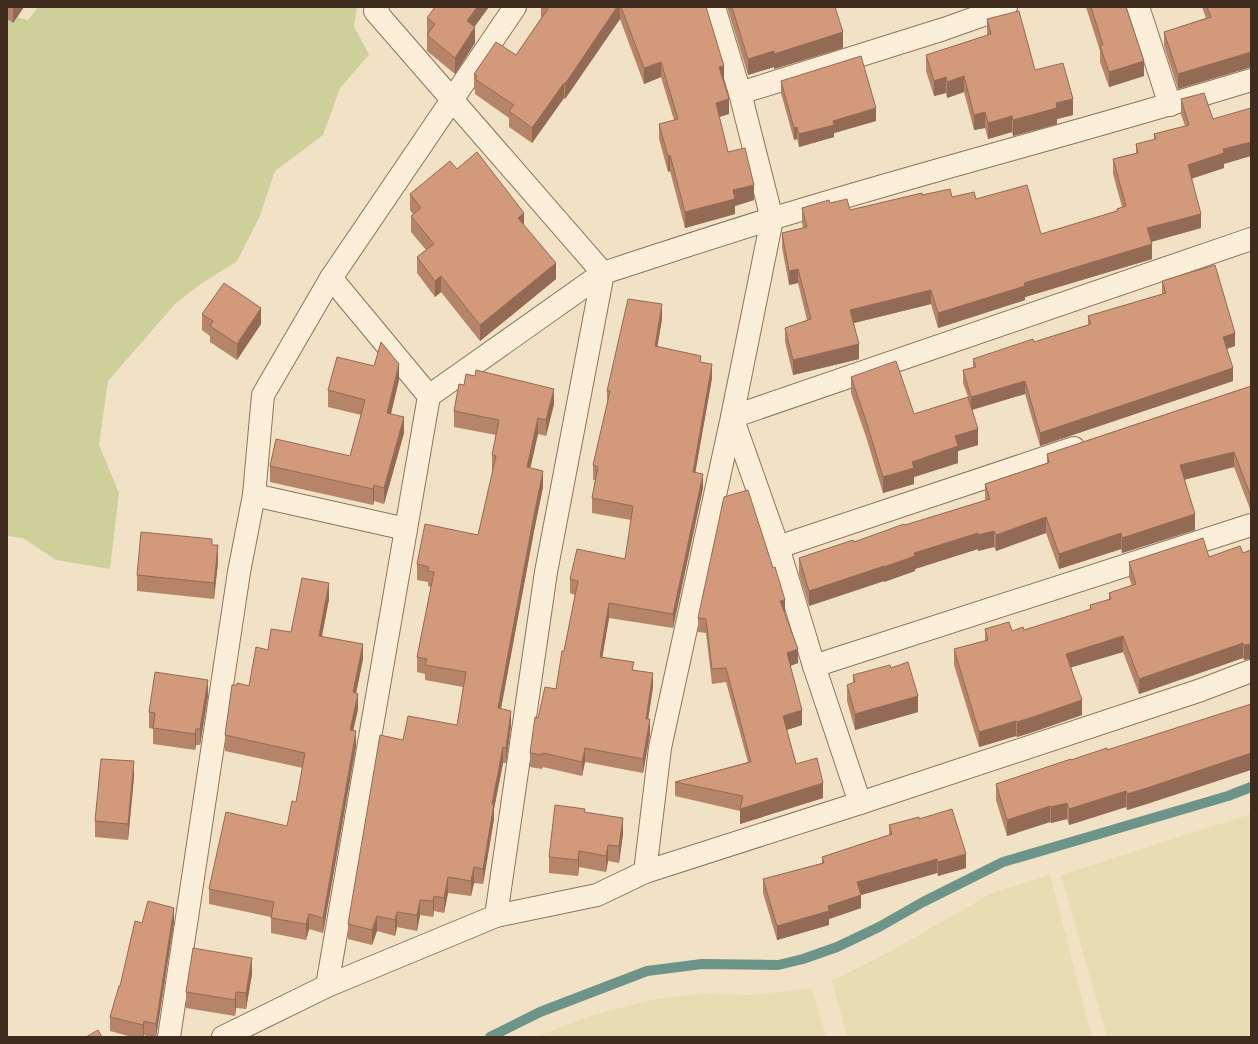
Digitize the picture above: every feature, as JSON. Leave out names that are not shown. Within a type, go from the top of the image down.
[{"type":"street","points":[[378,7],[375,11],[603,273]]},
{"type":"street","points":[[169,1037],[239,572],[254,496],[262,395],[331,278],[515,7]]},
{"type":"street","points":[[644,872],[660,748],[732,417],[772,219],[740,93],[714,7]]},
{"type":"street","points":[[740,93],[944,29],[1006,7]]},
{"type":"street","points":[[1138,7],[1170,105]]},
{"type":"street","points":[[327,986],[429,396],[603,273],[772,219],[1170,105],[1251,80]]},
{"type":"street","points":[[732,417],[1251,239]]},
{"type":"street","points":[[496,916],[546,572],[603,273]]},
{"type":"street","points":[[331,278],[429,396]]},
{"type":"street","points":[[732,417],[778,547],[814,666],[860,803]]},
{"type":"street","points":[[778,547],[1093,441]]},
{"type":"street","points":[[254,496],[406,529]]},
{"type":"street","points":[[814,666],[1251,525]]},
{"type":"street","points":[[223,1037],[327,986],[496,916],[597,895],[644,872],[860,803],[1201,690],[1251,671]]},
{"type":"shaded area","points":[[1251,814],[1251,1037],[1107,1037],[1061,875]]},
{"type":"shaded area","points":[[1050,875],[1092,1037],[847,1037],[832,981],[891,951],[992,893]]},
{"type":"shaded area","points":[[812,988],[826,1037],[535,1037],[593,1015],[660,998],[704,994],[751,995]]},
{"type":"green space","points":[[38,7],[357,7],[354,26],[369,55],[340,88],[323,135],[275,171],[259,218],[237,261],[201,284],[176,303],[108,381],[99,445],[119,493],[110,569],[56,560],[23,538],[7,536],[7,15],[28,20]]},
{"type":"building","points":[[435,7],[477,7],[467,21],[475,27],[455,58],[427,35],[435,24],[427,18]]},
{"type":"building","points":[[546,7],[617,7],[565,84],[564,83],[532,128],[509,111],[514,105],[475,79],[477,76],[474,74],[496,42],[516,55],[548,9]]},
{"type":"building","points":[[621,7],[706,7],[724,66],[719,67],[729,99],[716,103],[728,152],[745,148],[754,185],[733,190],[735,199],[685,212],[670,155],[668,156],[659,124],[678,119],[661,62],[644,68]]},
{"type":"building","points":[[732,7],[835,7],[843,32],[774,54],[774,51],[748,59]]},
{"type":"building","points":[[1091,7],[1126,7],[1144,61],[1109,72],[1100,46],[1103,45]]},
{"type":"building","points":[[1207,7],[1251,7],[1251,52],[1178,74],[1164,32],[1211,17]]},
{"type":"building","points":[[1019,11],[1035,70],[1063,63],[1073,99],[1056,103],[1057,108],[1013,120],[1012,116],[988,123],[985,112],[974,115],[964,76],[947,82],[946,77],[934,81],[926,55],[991,34],[987,19]]},
{"type":"building","points":[[861,56],[876,108],[833,121],[834,125],[799,134],[797,127],[794,128],[781,81]]},
{"type":"building","points":[[1204,93],[1213,119],[1251,108],[1251,142],[1223,149],[1224,153],[1188,165],[1201,214],[1147,228],[1152,244],[1024,283],[1025,286],[938,313],[931,290],[850,310],[859,344],[793,360],[785,328],[811,319],[798,269],[789,271],[782,233],[807,227],[802,208],[829,200],[830,203],[847,199],[850,210],[922,193],[922,195],[950,189],[952,197],[974,192],[976,199],[1027,185],[1041,234],[1117,211],[1117,209],[1126,206],[1113,159],[1138,153],[1136,144],[1156,139],[1154,134],[1189,125],[1181,99]]},
{"type":"building","points":[[477,152],[524,213],[518,218],[556,263],[480,325],[441,276],[435,281],[417,257],[434,244],[411,216],[421,208],[410,194],[450,161],[457,169]]},
{"type":"building","points":[[1215,265],[1235,333],[1223,337],[1233,368],[1040,433],[1025,381],[971,397],[963,370],[976,367],[973,359],[1033,339],[1034,342],[1091,324],[1088,316],[1166,293],[1162,281]]},
{"type":"building","points":[[224,283],[261,308],[237,344],[210,326],[213,321],[202,314]]},
{"type":"building","points":[[628,299],[662,304],[655,346],[701,356],[700,362],[712,364],[693,472],[703,474],[673,614],[609,603],[600,657],[634,662],[632,670],[653,673],[646,719],[650,719],[643,759],[585,748],[582,762],[543,753],[542,755],[530,753],[535,717],[538,718],[545,687],[556,689],[562,651],[564,651],[578,581],[570,579],[577,549],[625,559],[633,506],[592,498],[598,467],[593,465],[610,391],[607,391]]},
{"type":"building","points":[[381,342],[399,364],[387,413],[404,417],[384,488],[374,485],[373,489],[270,466],[276,439],[350,456],[365,400],[328,390],[337,357],[374,366]]},
{"type":"building","points":[[896,361],[914,414],[968,397],[978,429],[955,436],[958,446],[912,462],[914,468],[883,477],[851,377]]},
{"type":"building","points":[[476,370],[554,389],[546,420],[538,418],[527,467],[543,471],[498,708],[511,711],[506,748],[503,747],[492,804],[494,804],[483,869],[474,867],[471,881],[448,877],[444,898],[434,896],[433,901],[420,900],[417,915],[397,912],[395,920],[377,916],[372,930],[348,924],[380,735],[403,740],[408,716],[457,725],[466,672],[425,665],[427,659],[417,657],[434,572],[428,571],[429,567],[417,564],[425,524],[478,535],[496,456],[492,455],[499,420],[454,411],[459,384],[464,385],[466,374],[475,376]]},
{"type":"building","points":[[1251,386],[1250,494],[1234,452],[1180,465],[1195,514],[1122,538],[1121,533],[1059,554],[1046,517],[996,535],[994,531],[978,535],[978,533],[914,553],[915,556],[809,591],[799,558],[853,540],[854,542],[904,524],[905,525],[990,499],[985,484],[1048,463],[1047,454]]},
{"type":"building","points":[[748,490],[785,600],[780,601],[798,649],[787,653],[802,710],[783,716],[796,764],[817,758],[823,783],[740,809],[743,796],[675,782],[751,762],[726,668],[712,669],[706,619],[698,618],[724,497]]},
{"type":"building","points":[[141,532],[212,539],[212,545],[218,545],[214,583],[137,575]]},
{"type":"building","points":[[1203,538],[1209,557],[1240,546],[1243,553],[1251,550],[1251,644],[1244,645],[1243,643],[1139,679],[1123,636],[1066,654],[1082,700],[1017,722],[1016,721],[979,732],[954,649],[988,640],[985,629],[1009,622],[1012,631],[1023,627],[1024,630],[1091,609],[1090,605],[1111,599],[1109,593],[1136,584],[1129,562]]},
{"type":"building","points":[[302,578],[329,583],[319,636],[363,644],[353,692],[358,694],[350,730],[356,731],[323,918],[309,914],[306,924],[271,918],[274,902],[209,889],[226,812],[287,826],[292,801],[296,802],[305,753],[225,735],[232,685],[237,685],[237,683],[249,686],[256,647],[268,650],[271,629],[291,632]]},
{"type":"building","points":[[908,662],[918,696],[855,714],[847,685],[855,682],[853,675],[890,665],[891,668]]},
{"type":"building","points":[[155,672],[208,680],[200,729],[196,729],[195,734],[153,728],[155,713],[149,712]]},
{"type":"building","points":[[1251,704],[1251,753],[1127,794],[1126,791],[1069,809],[1067,803],[1050,806],[1007,820],[996,784],[1071,759],[1107,748],[1107,750]]},
{"type":"building","points":[[101,759],[134,761],[128,824],[95,821]]},
{"type":"building","points":[[555,805],[585,809],[584,812],[623,818],[619,846],[608,845],[606,856],[579,851],[578,860],[549,857]]},
{"type":"building","points":[[952,809],[966,854],[938,862],[937,859],[857,882],[861,895],[828,906],[829,911],[777,926],[763,879],[824,863],[822,857],[892,834],[889,825],[919,817],[919,819]]},
{"type":"building","points":[[148,901],[174,908],[156,1024],[144,1021],[143,1025],[110,1017],[120,986],[135,921],[142,923]]},
{"type":"building","points":[[193,948],[252,958],[246,993],[236,992],[235,1000],[186,992]]},
{"type":"building","points":[[98,1030],[102,1037],[86,1037]]},
{"type":"waterway","points":[[490,1037],[540,1012],[647,971],[702,964],[778,965],[803,959],[837,947],[879,927],[923,902],[1003,862],[1228,796],[1251,787]]}]
